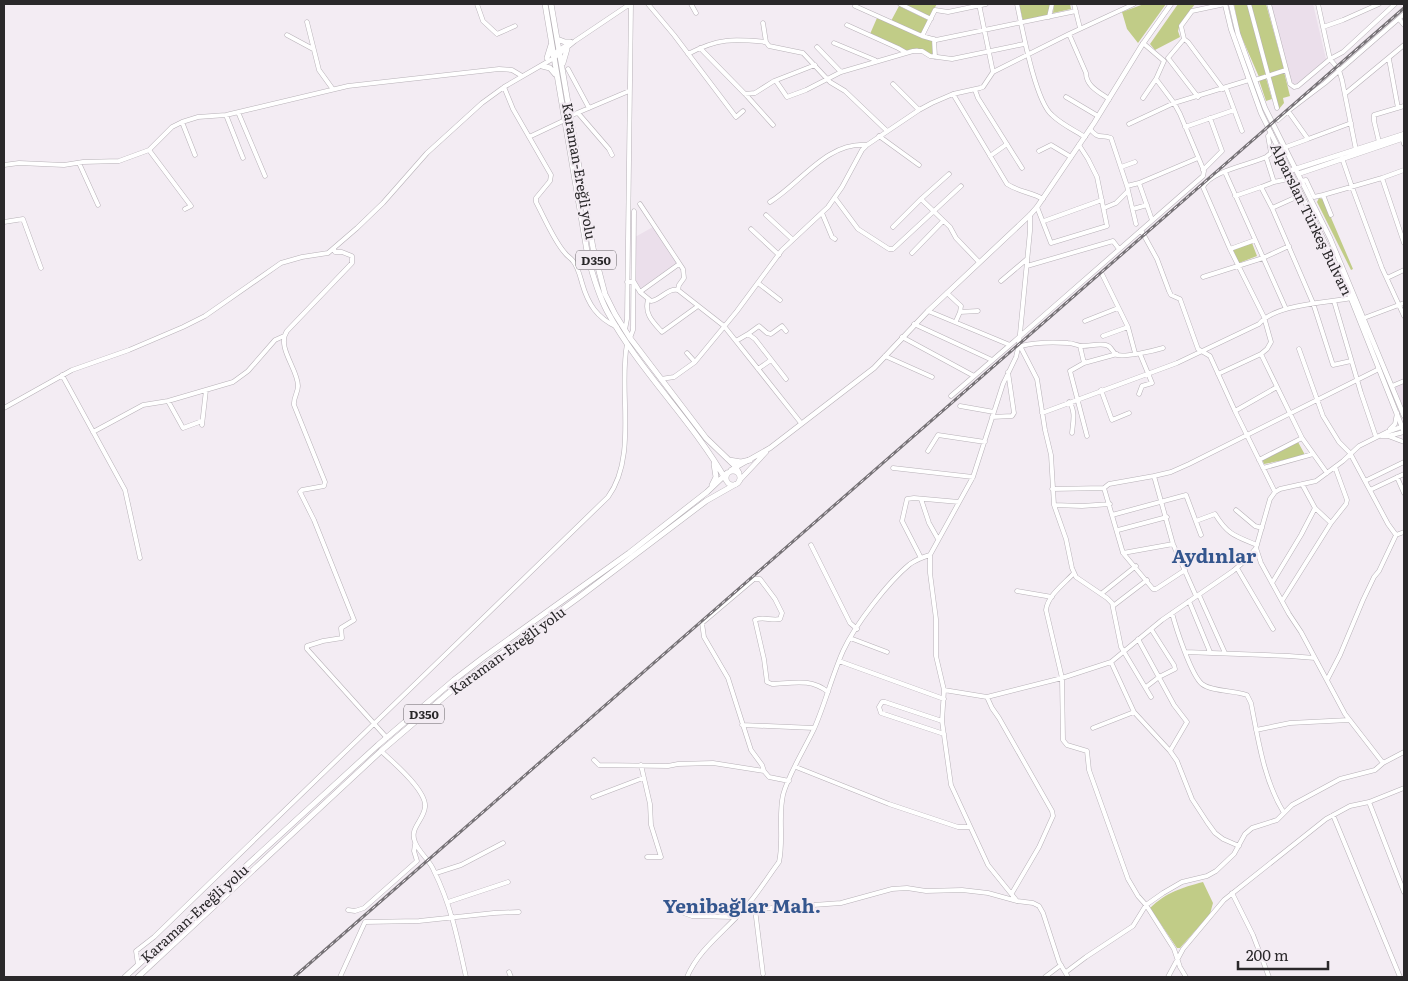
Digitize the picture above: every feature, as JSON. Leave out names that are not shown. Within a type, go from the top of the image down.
[{"type":"highway","name":"Karaman-Ereğli yolu","points":[[545,4],[554,41]]},
{"type":"highway","name":"Karaman-Ereğli yolu","points":[[551,4],[557,78],[588,257],[596,285],[607,310],[627,344],[710,452],[730,474]]},
{"type":"highway","points":[[548,58],[554,41],[573,42]]},
{"type":"highway","points":[[562,69],[567,49]]},
{"type":"highway","name":"Karaman-Ereğli yolu","points":[[556,54],[562,69],[598,272],[605,294],[630,338],[706,438],[723,456],[730,474]]},
{"type":"highway","points":[[542,66],[552,69],[557,78]]},
{"type":"highway","name":"D350","points":[[707,492],[716,477],[710,452]]},
{"type":"highway","points":[[723,456],[730,461],[736,462],[750,460]]},
{"type":"highway","name":"Karaman-Ereğli yolu","points":[[125,977],[387,738],[484,657],[574,594],[730,474]]},
{"type":"highway","points":[[730,474],[740,477],[738,483],[730,484],[730,474]]},
{"type":"highway","name":"Karaman-Ereğli yolu","points":[[138,977],[381,751],[458,685],[706,502],[738,483]]},
{"type":"main road","points":[[730,474],[770,448],[874,368],[914,324],[1030,215],[1079,146],[1143,43],[1171,4]]},
{"type":"main road","name":"Alparslan Türkeş Bulvarı","points":[[1225,4],[1231,29],[1249,80],[1271,134],[1344,281],[1404,432]]},
{"type":"main road","name":"Alparslan Türkeş Bulvarı","points":[[1231,4],[1238,34],[1265,108],[1330,238],[1404,416]]},
{"type":"main road","points":[[1293,177],[1298,171],[1379,142],[1403,136]]},
{"type":"main road","points":[[1289,170],[1298,171],[1342,158],[1403,136]]},
{"type":"main road","points":[[738,483],[770,448]]},
{"type":"street","points":[[476,4],[483,20],[497,34],[516,26]]},
{"type":"street","points":[[4,408],[62,375],[183,327],[204,316],[281,264],[302,257],[328,253],[382,203],[455,126],[482,103],[504,87],[542,66],[573,42],[631,4]]},
{"type":"street","points":[[625,330],[627,318],[631,4]]},
{"type":"street","points":[[648,4],[736,117],[743,111]]},
{"type":"street","points":[[691,4],[696,13]]},
{"type":"street","points":[[900,4],[930,19]]},
{"type":"street","points":[[979,4],[993,72]]},
{"type":"street","points":[[922,36],[935,10],[948,12],[986,4]]},
{"type":"street","points":[[1017,4],[1024,44],[1041,95],[1050,114],[1084,137]]},
{"type":"street","points":[[1049,17],[1052,4]]},
{"type":"street","points":[[1074,4],[1080,28]]},
{"type":"street","points":[[661,379],[674,377],[695,362],[778,255],[835,198],[866,145],[919,110],[953,94],[975,90],[983,86],[993,72],[1124,6],[1134,4]]},
{"type":"street","points":[[1225,4],[1192,11],[1181,26],[1184,39],[1224,88],[1242,131]]},
{"type":"street","points":[[1249,4],[1277,108]]},
{"type":"street","points":[[1269,4],[1290,84],[1296,87],[1330,59],[1343,52],[1395,4]]},
{"type":"street","points":[[1318,4],[1330,59],[1339,70],[1346,94],[1356,150]]},
{"type":"street","points":[[1323,27],[1379,4]]},
{"type":"street","points":[[855,6],[922,36],[934,39],[985,31],[1076,11]]},
{"type":"street","points":[[1278,120],[1325,83],[1404,14]]},
{"type":"street","points":[[1399,19],[1404,25]]},
{"type":"street","points":[[307,22],[319,70],[332,88]]},
{"type":"street","points":[[763,23],[766,42],[769,46],[803,53],[834,86],[845,91],[887,131]]},
{"type":"street","points":[[847,25],[905,52]]},
{"type":"street","points":[[287,34],[313,49]]},
{"type":"street","points":[[1069,34],[1086,73],[1086,78],[1092,88],[1109,98]]},
{"type":"street","points":[[934,39],[935,57]]},
{"type":"street","points":[[1143,98],[1156,80],[1166,59],[1184,39]]},
{"type":"street","points":[[688,54],[714,42],[726,40],[766,42]]},
{"type":"street","points":[[542,66],[548,58],[567,49],[573,42]]},
{"type":"street","points":[[834,43],[876,61]]},
{"type":"street","points":[[1143,43],[1166,59],[1198,97]]},
{"type":"street","points":[[776,81],[787,97],[806,90],[841,72],[905,52],[922,51],[935,57],[952,59],[1024,44]]},
{"type":"street","points":[[1346,94],[1404,45]]},
{"type":"street","points":[[817,47],[841,72]]},
{"type":"street","points":[[700,48],[773,125]]},
{"type":"street","points":[[1389,59],[1398,108]]},
{"type":"street","points":[[745,94],[755,93],[776,81],[815,65]]},
{"type":"street","points":[[4,165],[19,163],[64,165],[119,161],[149,150],[167,132],[182,122],[198,117],[238,112],[332,88],[499,69],[512,70],[522,76]]},
{"type":"street","points":[[568,69],[589,108]]},
{"type":"street","points":[[1255,80],[1286,70]]},
{"type":"street","points":[[951,396],[1203,176],[1203,170],[1186,127],[1174,104],[1156,80]]},
{"type":"street","points":[[1128,124],[1174,104],[1249,80]]},
{"type":"street","points":[[892,84],[919,110]]},
{"type":"street","points":[[504,87],[513,109],[552,175],[550,181],[536,198],[536,202],[560,247],[574,261],[579,271],[585,295],[591,306],[598,316],[617,327]]},
{"type":"street","points":[[975,90],[978,98],[1022,168]]},
{"type":"street","points":[[570,116],[629,91]]},
{"type":"street","points":[[953,94],[1007,184],[1016,190],[1033,193],[1043,199]]},
{"type":"street","points":[[1066,97],[1098,116]]},
{"type":"street","points":[[1379,142],[1374,115],[1404,106]]},
{"type":"street","points":[[1186,127],[1234,110]]},
{"type":"street","points":[[1288,111],[1308,139]]},
{"type":"street","points":[[238,112],[265,176]]},
{"type":"street","points":[[578,113],[612,155]]},
{"type":"street","points":[[226,114],[243,158]]},
{"type":"street","points":[[1203,170],[1222,151],[1210,118]]},
{"type":"street","points":[[529,137],[565,120]]},
{"type":"street","points":[[182,122],[195,155]]},
{"type":"street","points":[[1286,147],[1352,123]]},
{"type":"street","points":[[1090,129],[1099,138],[1106,136],[1111,138],[1128,188],[1136,224]]},
{"type":"street","points":[[1218,374],[1261,354],[1271,342],[1264,317],[1230,249],[1203,187],[1208,180],[1266,157],[1271,153],[1268,136],[1271,134]]},
{"type":"street","points":[[879,136],[919,165]]},
{"type":"street","points":[[1403,136],[1404,144]]},
{"type":"street","points":[[990,156],[1007,144]]},
{"type":"street","points":[[770,202],[811,167],[841,149],[850,145],[866,145]]},
{"type":"street","points":[[1039,151],[1051,145],[1071,157]]},
{"type":"street","points":[[1037,207],[1051,244],[1108,226],[1097,177],[1079,146]]},
{"type":"street","points":[[149,150],[191,206],[185,209]]},
{"type":"street","points":[[1266,157],[1274,182]]},
{"type":"street","points":[[1104,208],[1116,203],[1128,188],[1198,158]]},
{"type":"street","points":[[1342,158],[1387,278],[1402,304],[1404,316]]},
{"type":"street","points":[[1121,167],[1135,162]]},
{"type":"street","points":[[79,163],[98,206]]},
{"type":"street","points":[[1301,181],[1306,180],[1314,197],[1404,170]]},
{"type":"street","points":[[1225,172],[1286,309]]},
{"type":"street","points":[[893,228],[949,174]]},
{"type":"street","points":[[1235,196],[1293,177]]},
{"type":"street","points":[[1382,178],[1404,243]]},
{"type":"street","points":[[1139,183],[1152,220]]},
{"type":"street","points":[[835,198],[858,229],[889,249],[893,249],[961,186]]},
{"type":"street","points":[[1261,187],[1314,303],[1332,365],[1351,361]]},
{"type":"street","points":[[1272,208],[1301,195]]},
{"type":"street","points":[[1323,195],[1332,215]]},
{"type":"street","points":[[921,199],[950,227],[956,238],[979,262]]},
{"type":"street","points":[[1044,222],[1102,200]]},
{"type":"street","points":[[640,204],[685,274],[678,290]]},
{"type":"street","points":[[1133,209],[1146,205]]},
{"type":"street","points":[[630,338],[633,330],[634,211]]},
{"type":"street","points":[[822,213],[832,237],[835,239]]},
{"type":"street","points":[[766,215],[792,239]]},
{"type":"street","points":[[1017,901],[988,865],[951,785],[942,721],[944,690],[936,656],[936,619],[930,573],[930,555],[973,477],[1008,372],[1020,345],[1030,215]]},
{"type":"street","points":[[4,222],[23,219],[41,268]]},
{"type":"street","points":[[912,253],[943,221]]},
{"type":"street","points":[[751,229],[778,255]]},
{"type":"street","points":[[1141,230],[1157,259],[1168,291],[1171,295],[1180,299],[1196,345],[1200,351],[1210,356],[1246,435],[1275,492]]},
{"type":"street","points":[[1230,249],[1255,240]]},
{"type":"street","points":[[1027,266],[1114,241],[1118,249]]},
{"type":"street","points":[[1203,277],[1263,258],[1289,246]]},
{"type":"street","points":[[93,432],[143,405],[168,401],[233,382],[248,371],[275,340],[284,336],[352,262],[352,256],[342,252],[335,252],[334,249]]},
{"type":"street","points":[[1001,281],[1027,258]]},
{"type":"street","points":[[640,292],[679,264]]},
{"type":"street","points":[[1387,278],[1404,270]]},
{"type":"street","points":[[1102,274],[1128,327],[1135,353]]},
{"type":"street","points":[[627,282],[634,282]]},
{"type":"street","points":[[634,282],[648,300],[655,301],[672,289],[678,290],[724,326],[801,423]]},
{"type":"street","points":[[758,283],[780,300]]},
{"type":"street","points":[[947,293],[961,306],[956,321]]},
{"type":"street","points":[[1042,413],[1200,351],[1258,324],[1264,317],[1286,309],[1351,298]]},
{"type":"street","points":[[648,300],[646,308],[649,316],[662,332],[698,306]]},
{"type":"street","points":[[1334,302],[1357,379],[1379,436]]},
{"type":"street","points":[[1364,318],[1402,304]]},
{"type":"street","points":[[1085,321],[1118,308]]},
{"type":"street","points":[[928,311],[1010,345]]},
{"type":"street","points":[[960,312],[978,311]]},
{"type":"street","points":[[914,324],[992,360]]},
{"type":"street","points":[[736,341],[759,326],[771,334],[782,326],[786,331]]},
{"type":"street","points":[[1103,336],[1128,327]]},
{"type":"street","points":[[748,334],[755,339],[786,380]]},
{"type":"street","points":[[284,336],[287,353],[298,386],[294,405],[325,482],[324,486],[302,490],[300,496],[306,503],[314,520],[354,620],[343,626],[342,638],[307,646],[307,649],[387,738]]},
{"type":"street","points":[[902,336],[974,376]]},
{"type":"street","points":[[1020,345],[1070,342],[1080,346],[1105,344],[1110,346],[1117,354]]},
{"type":"street","points":[[138,964],[136,951],[154,937],[374,725],[558,547],[612,492],[624,456],[627,344]]},
{"type":"street","points":[[1020,345],[1037,379],[1051,455],[1054,505],[1066,539],[1074,573],[1076,577],[1107,598],[1113,606],[1121,647],[1151,697]]},
{"type":"street","points":[[1080,346],[1084,363]]},
{"type":"street","points":[[1088,436],[1070,371],[1084,363],[1117,354],[1140,354],[1163,348]]},
{"type":"street","points":[[1299,349],[1323,416],[1339,442],[1350,453],[1388,524],[1396,534]]},
{"type":"street","points":[[687,353],[695,362]]},
{"type":"street","points":[[1139,394],[1142,386],[1152,383],[1140,354]]},
{"type":"street","points":[[1261,354],[1302,438],[1327,473]]},
{"type":"street","points":[[885,356],[932,377]]},
{"type":"street","points":[[758,369],[771,360]]},
{"type":"street","points":[[1052,489],[1104,488],[1109,484],[1171,472],[1379,369]]},
{"type":"street","points":[[992,417],[1007,417],[1012,416],[1014,413],[1008,372]]},
{"type":"street","points":[[62,375],[125,490],[140,558]]},
{"type":"street","points":[[1392,386],[1404,381]]},
{"type":"street","points":[[1235,411],[1277,387]]},
{"type":"street","points":[[168,401],[183,428],[202,423],[206,390]]},
{"type":"street","points":[[1100,390],[1112,420],[1129,414]]},
{"type":"street","points":[[1069,402],[1073,407],[1074,414],[1072,433]]},
{"type":"street","points":[[960,406],[994,412]]},
{"type":"street","points":[[1388,434],[1394,426],[1396,414]]},
{"type":"street","points":[[1388,434],[1403,426]]},
{"type":"street","points":[[944,690],[986,697],[1062,678],[1111,662],[1172,613],[1237,568],[1256,546],[1266,508],[1275,492],[1280,489],[1316,481],[1359,446],[1379,436],[1404,432]]},
{"type":"street","points":[[1388,434],[1404,442]]},
{"type":"street","points":[[928,451],[938,435],[985,442]]},
{"type":"street","points":[[1259,460],[1302,438]]},
{"type":"street","points":[[1263,468],[1314,454]]},
{"type":"street","points":[[1365,481],[1404,462]]},
{"type":"street","points":[[1282,601],[1331,523],[1346,504],[1347,500],[1335,467]]},
{"type":"street","points":[[893,468],[973,477]]},
{"type":"street","points":[[1370,490],[1404,474]]},
{"type":"street","points":[[1154,476],[1174,544],[1225,652]]},
{"type":"street","points":[[1397,477],[1404,493]]},
{"type":"street","points":[[1302,484],[1315,508],[1331,523]]},
{"type":"street","points":[[1104,488],[1123,552],[1153,588],[1156,589],[1186,570]]},
{"type":"street","points":[[1112,515],[1186,496],[1201,535]]},
{"type":"street","points":[[921,558],[902,521],[907,499],[959,502]]},
{"type":"street","points":[[921,499],[929,523],[938,539]]},
{"type":"street","points":[[1054,505],[1110,504]]},
{"type":"street","points":[[1272,582],[1315,508]]},
{"type":"street","points":[[1236,510],[1255,526],[1262,528]]},
{"type":"street","points":[[1196,521],[1215,514],[1225,530],[1256,546],[1261,563],[1349,720],[1383,763]]},
{"type":"street","points":[[1118,530],[1166,517]]},
{"type":"street","points":[[1396,534],[1404,532]]},
{"type":"street","points":[[1327,680],[1340,656],[1363,600],[1374,577],[1380,571],[1396,534]]},
{"type":"street","points":[[1123,552],[1174,544]]},
{"type":"street","points":[[811,545],[850,623],[857,629]]},
{"type":"street","points":[[686,977],[701,954],[743,910],[779,862],[783,794],[814,728],[839,661],[850,638],[867,612],[898,575],[911,563],[930,555]]},
{"type":"street","points":[[1101,594],[1136,566]]},
{"type":"street","points":[[1237,568],[1273,629]]},
{"type":"street","points":[[1074,573],[1047,604],[1046,616],[1062,678],[1063,740],[1067,745],[1087,751],[1089,770],[1128,879],[1174,949],[1186,977]]},
{"type":"street","points":[[789,781],[769,777],[751,750],[728,678],[704,637],[702,624],[754,579],[760,578],[775,599],[782,613],[780,619],[759,618],[755,620],[767,682],[772,684],[804,682],[820,685],[828,692]]},
{"type":"street","points":[[1113,606],[1147,580]]},
{"type":"street","points":[[1017,591],[1052,597]]},
{"type":"street","points":[[1189,601],[1210,652]]},
{"type":"street","points":[[1172,613],[1185,652],[1202,684],[1210,688],[1247,695],[1251,702],[1267,776],[1277,802],[1284,813]]},
{"type":"street","points":[[1146,687],[1175,669],[1151,629]]},
{"type":"street","points":[[850,638],[887,652]]},
{"type":"street","points":[[1138,639],[1174,705],[1187,722],[1170,751]]},
{"type":"street","points":[[1185,652],[1225,652],[1315,658]]},
{"type":"street","points":[[839,661],[944,699]]},
{"type":"street","points":[[1111,662],[1134,712],[1170,751],[1183,774],[1192,799],[1215,833],[1239,846]]},
{"type":"street","points":[[986,697],[1052,811],[1053,816],[1039,847],[1012,893]]},
{"type":"street","points":[[942,721],[885,702],[882,702],[880,706],[881,713],[944,734]]},
{"type":"street","points":[[1093,728],[1134,712]]},
{"type":"street","points":[[1256,730],[1290,723],[1349,720]]},
{"type":"street","points":[[742,725],[814,728]]},
{"type":"street","points":[[381,751],[419,789],[425,800],[425,808],[414,828],[413,837],[415,844],[436,873],[448,902],[466,977]]},
{"type":"street","points":[[1066,972],[1134,926],[1146,905],[1163,893],[1182,882],[1216,872],[1234,854],[1245,834],[1252,828],[1277,820],[1292,805],[1340,779],[1375,770],[1383,763],[1404,752]]},
{"type":"street","points":[[594,760],[599,765],[668,766],[713,762],[764,771]]},
{"type":"street","points":[[641,765],[650,804],[651,825],[661,857],[647,857]]},
{"type":"street","points":[[796,767],[889,804],[958,827],[970,827]]},
{"type":"street","points":[[592,796],[643,778]]},
{"type":"street","points":[[1168,977],[1183,949],[1232,893],[1333,815],[1350,806],[1369,802],[1404,788]]},
{"type":"street","points":[[1369,802],[1404,892]]},
{"type":"street","points":[[1333,815],[1400,977]]},
{"type":"street","points":[[436,873],[461,865],[504,843]]},
{"type":"street","points":[[348,910],[355,911],[364,908],[416,861],[415,844]]},
{"type":"street","points":[[448,902],[508,882]]},
{"type":"street","points":[[743,910],[770,910],[841,903],[892,889],[907,888],[926,891],[962,890],[988,893],[1039,906],[1043,913],[1052,946],[1068,977]]},
{"type":"street","points":[[1232,893],[1253,935],[1269,977]]},
{"type":"street","points":[[755,909],[763,974]]},
{"type":"street","points":[[340,977],[365,922],[395,922],[519,912]]},
{"type":"street","points":[[681,912],[692,916],[735,917]]},
{"type":"street","points":[[1045,977],[1061,965]]},
{"type":"street","points":[[509,972],[511,977]]},
{"type":"shaded area","points":[[1270,4],[1313,4],[1326,59],[1294,85],[1292,83]]},
{"type":"shaded area","points":[[653,227],[677,263],[640,289],[635,282],[635,237]]},
{"type":"shaded area","points":[[1404,382],[1404,411],[1395,385]]},
{"type":"green space","points":[[903,4],[937,4],[929,17]]},
{"type":"green space","points":[[1019,4],[1050,4],[1049,15],[1023,21]]},
{"type":"green space","points":[[1054,4],[1070,4],[1071,9],[1053,13]]},
{"type":"green space","points":[[1144,4],[1166,4],[1138,43],[1127,29],[1122,12]]},
{"type":"green space","points":[[1178,4],[1195,4],[1180,24],[1178,31],[1180,37],[1155,50],[1150,44]]},
{"type":"green space","points":[[1234,4],[1247,4],[1266,74],[1259,77],[1239,31]]},
{"type":"green space","points":[[1251,4],[1266,4],[1284,69],[1269,74]]},
{"type":"green space","points":[[899,6],[928,20],[921,34],[891,21]]},
{"type":"green space","points":[[877,18],[933,41],[933,54],[931,55],[917,48],[905,51],[870,34]]},
{"type":"green space","points":[[1284,72],[1290,96],[1283,98],[1284,103],[1279,109],[1269,76]]},
{"type":"green space","points":[[1266,78],[1272,99],[1266,101],[1259,80]]},
{"type":"green space","points":[[1319,198],[1323,199],[1353,269],[1351,270],[1317,202]]},
{"type":"green space","points":[[1252,243],[1257,256],[1239,263],[1233,250]]},
{"type":"green space","points":[[1298,442],[1304,456],[1264,464],[1262,459]]},
{"type":"green space","points":[[1203,882],[1213,903],[1210,914],[1180,948],[1177,948],[1150,908],[1162,898],[1175,891]]},
{"type":"railway","points":[[294,977],[1404,8]]},
{"type":"district","name":"Aydınlar","points":[[1214,555]]},
{"type":"district","name":"Yenibağlar Mah.","points":[[742,905]]}]
